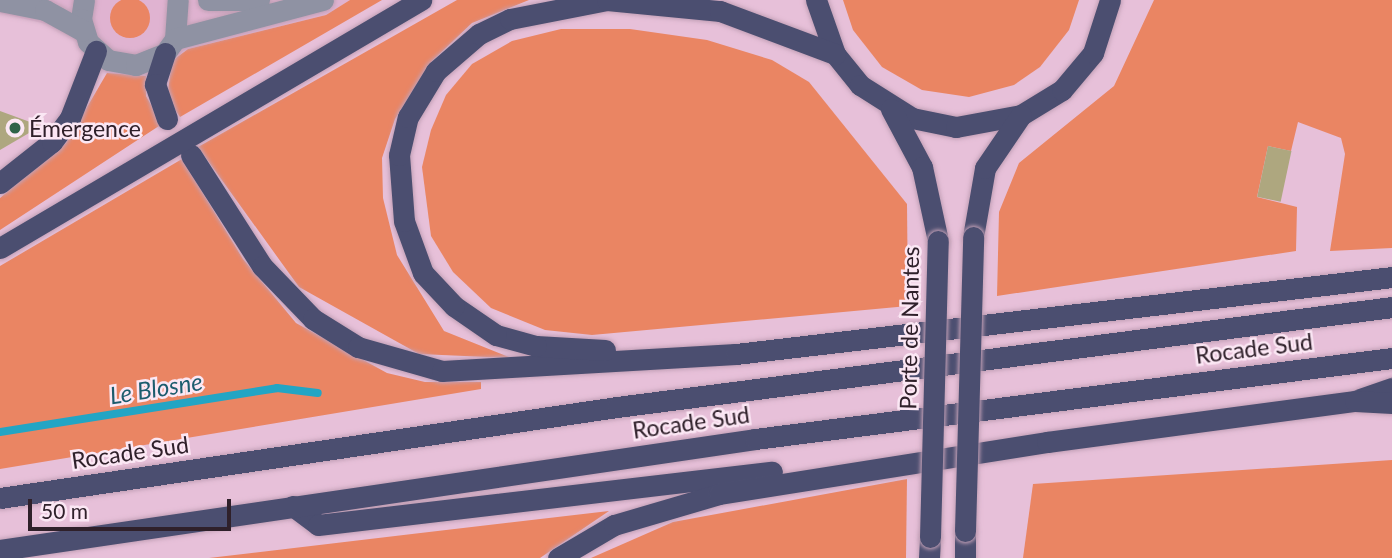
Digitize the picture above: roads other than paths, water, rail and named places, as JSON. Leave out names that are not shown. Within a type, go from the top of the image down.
[{"type":"highway","points":[[0,248],[421,0]]},
{"type":"highway","points":[[792,344],[737,340],[572,351],[496,335],[454,306],[423,273],[404,221],[399,155],[421,91],[449,57],[479,34],[538,10],[607,0],[720,11],[835,54]]},
{"type":"highway","points":[[816,0],[835,54],[860,85],[891,108],[956,127],[1021,115]]},
{"type":"highway","points":[[966,548],[973,237],[985,168],[1021,115],[1079,72],[1103,31],[1110,0]]},
{"type":"highway","points":[[167,119],[155,84],[170,46]]},
{"type":"highway","points":[[0,183],[52,142],[70,118],[96,51]]},
{"type":"highway","name":"Porte de Nantes","points":[[891,108],[922,167],[938,241],[930,548]]},
{"type":"highway","points":[[191,155],[280,289],[334,334],[385,358],[475,373],[736,354],[792,344],[1392,277]]},
{"type":"highway","name":"Rocade Sud","points":[[0,498],[617,407],[1392,307]]},
{"type":"highway","name":"Rocade Sud","points":[[0,550],[755,439],[1392,358]]},
{"type":"highway","points":[[1355,401],[1392,388]]},
{"type":"highway","points":[[293,506],[318,525],[900,462],[1355,401],[1392,403]]},
{"type":"highway","points":[[558,558],[614,524],[676,504],[900,462]]},
{"type":"street","points":[[83,31],[84,0]]},
{"type":"street","points":[[170,46],[178,0]]},
{"type":"street","points":[[208,0],[259,0]]},
{"type":"street","points":[[0,1],[45,10],[83,31],[96,51],[135,65],[170,46],[323,0]]},
{"type":"waterway","name":"Le Blosne","points":[[0,432],[277,388],[318,393]]},
{"type":"place","name":"Émergence","points":[[15,128]]}]
